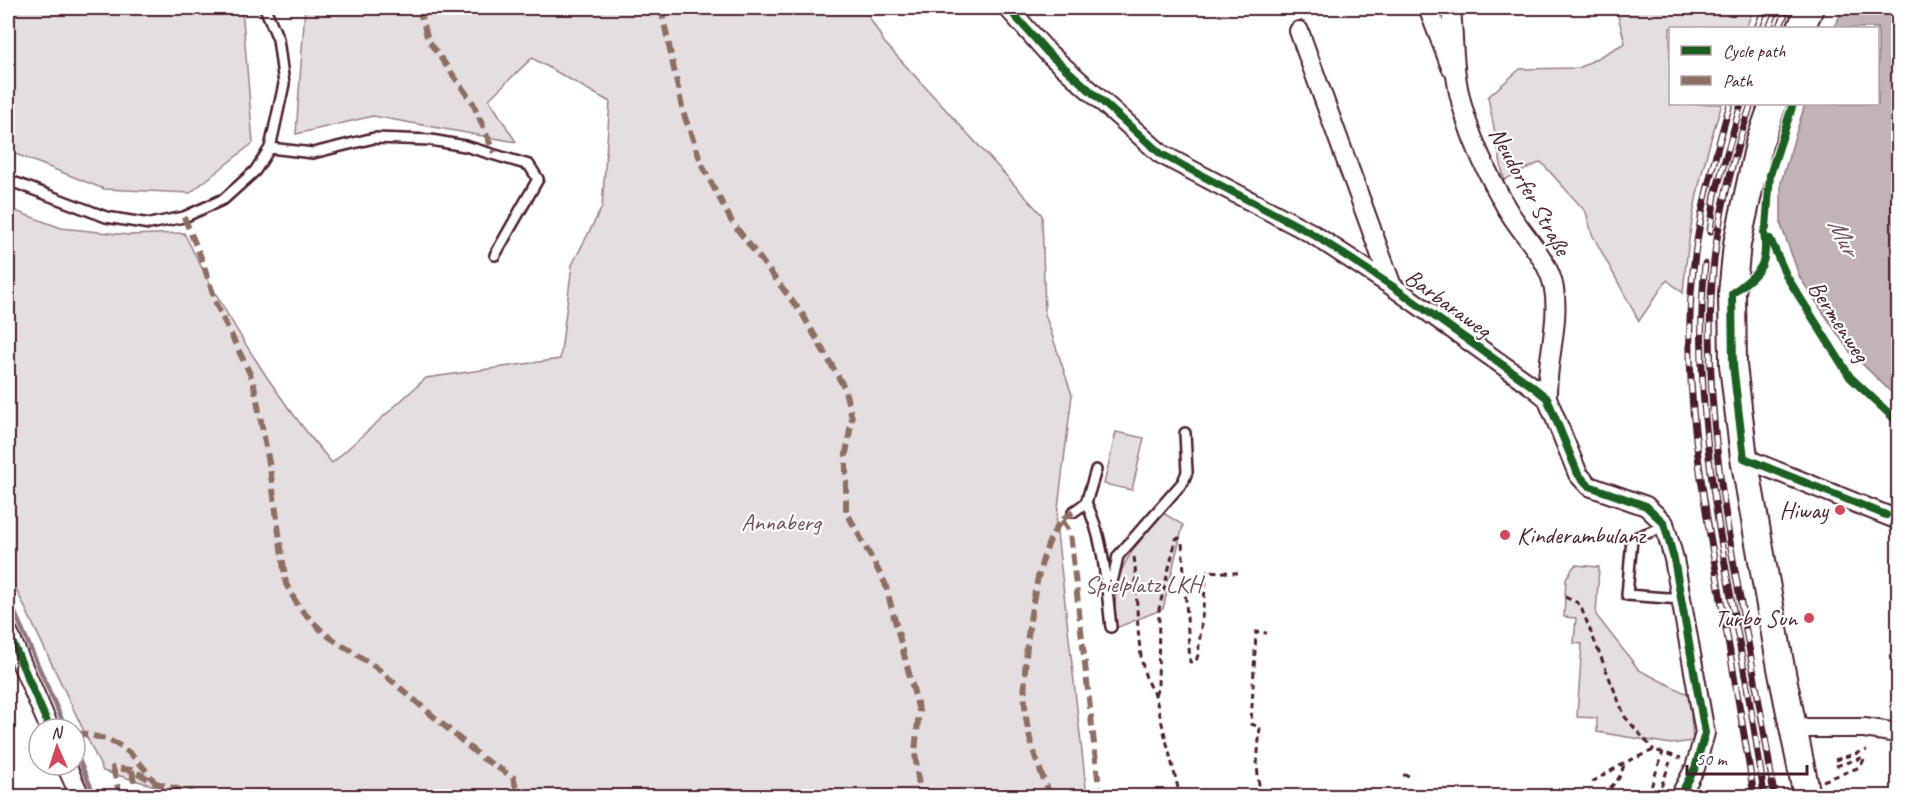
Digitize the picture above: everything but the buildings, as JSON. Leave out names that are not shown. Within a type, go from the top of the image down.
[{"type":"main road","points":[[1801,27],[1810,8]]},
{"type":"main road","points":[[1773,105],[1759,144],[1744,206],[1732,294],[1733,365],[1744,459],[1792,728],[1807,791]]},
{"type":"street","name":"Barbaraweg","points":[[1008,8],[1048,53],[1161,154],[1311,233],[1392,286],[1547,398]]},
{"type":"street","points":[[1428,8],[1439,43],[1456,77]]},
{"type":"street","name":"Neudorfer Straße","points":[[1451,8],[1456,77],[1468,127],[1506,208],[1545,264],[1554,288],[1555,308],[1548,361],[1547,398]]},
{"type":"street","name":"Barbaraweg","points":[[1299,31],[1392,286]]},
{"type":"street","points":[[1547,398],[1578,474],[1589,486],[1646,506],[1664,523],[1674,559],[1706,733],[1695,768],[1680,796]]},
{"type":"street","points":[[1744,459],[1899,520]]},
{"type":"street","points":[[8,632],[45,717]]},
{"type":"street","points":[[1792,728],[1864,728],[1899,733]]},
{"type":"street","points":[[71,777],[80,796]]},
{"type":"lane","points":[[8,180],[106,217],[150,224],[183,217],[224,199],[255,171],[270,148],[284,84],[278,39],[265,8]]},
{"type":"lane","points":[[270,148],[313,153],[374,138],[431,140],[484,151],[529,165],[538,178],[495,255]]},
{"type":"lane","points":[[1106,587],[1113,578],[1118,556],[1183,482],[1187,472],[1185,433]]},
{"type":"lane","points":[[1073,512],[1086,503],[1096,470]]},
{"type":"lane","points":[[1086,503],[1094,518],[1111,627]]},
{"type":"lane","points":[[1664,523],[1655,531],[1632,539],[1627,595],[1681,599]]},
{"type":"path","points":[[1155,695],[1158,688],[1159,609],[1176,539],[1179,538],[1182,542],[1190,662],[1196,661],[1198,655],[1207,571],[1238,573]]},
{"type":"path","points":[[1131,540],[1136,571],[1139,639],[1149,688],[1155,695],[1180,796]]},
{"type":"path","points":[[1565,597],[1578,603],[1625,717],[1653,750]]},
{"type":"path","points":[[1260,796],[1257,765],[1260,727],[1251,724],[1256,632],[1267,633]]},
{"type":"path","points":[[1592,782],[1626,762],[1653,750],[1680,757],[1695,768]]},
{"type":"path","points":[[1835,760],[1867,750]]},
{"type":"path","points":[[1648,796],[1664,752]]},
{"type":"path","points":[[1807,791],[1860,767],[1866,756],[1836,766]]},
{"type":"path","points":[[1603,796],[1619,778],[1626,762]]},
{"type":"path","points":[[1658,796],[1670,762]]},
{"type":"path","points":[[1403,775],[1413,776]]},
{"type":"green space","points":[[8,8],[238,8],[243,19],[253,143],[190,193],[104,189],[8,151]]},
{"type":"green space","name":"Annaberg","points":[[305,8],[864,8],[884,42],[1042,215],[1045,314],[1072,395],[1056,524],[1087,796],[190,796],[103,771],[87,737],[87,717],[77,717],[8,572],[8,208],[61,228],[128,235],[184,233],[250,353],[289,409],[332,463],[426,378],[560,359],[572,265],[602,207],[610,102],[532,58],[489,99],[516,142],[373,116],[296,134]]},
{"type":"green space","points":[[1616,8],[1754,8],[1746,27],[1669,27],[1669,105],[1722,105],[1696,197],[1683,293],[1667,280],[1639,321],[1592,234],[1586,212],[1541,162],[1504,180],[1488,97],[1520,69],[1579,68],[1625,43]]},
{"type":"green space","points":[[1116,432],[1144,438],[1132,490],[1104,484]]},
{"type":"green space","name":"Spielplatz LKH","points":[[1163,513],[1183,525],[1163,609],[1116,628],[1116,591],[1124,564],[1140,540]]},
{"type":"green space","points":[[1575,565],[1599,567],[1596,615],[1639,670],[1685,693],[1689,691],[1693,741],[1671,744],[1597,732],[1597,718],[1577,717],[1582,644],[1574,643],[1576,618],[1564,617],[1566,578]]},
{"type":"water","name":"Mur","points":[[1847,8],[1898,8],[1898,399],[1849,351],[1800,278],[1781,225],[1781,182],[1805,105],[1879,105],[1879,27],[1834,27],[1841,13]]},
{"type":"waterway","points":[[8,597],[61,717]]},
{"type":"waterway","points":[[87,777],[95,796]]},
{"type":"railway","points":[[1757,27],[1765,8]]},
{"type":"railway","points":[[1769,27],[1777,8]]},
{"type":"railway","points":[[1779,27],[1788,8]]},
{"type":"railway","points":[[1730,105],[1711,174],[1696,246],[1691,294],[1690,366],[1700,474],[1754,796]]},
{"type":"railway","points":[[1710,232],[1715,195],[1741,105]]},
{"type":"railway","points":[[1751,105],[1722,207],[1713,271],[1710,337],[1719,469],[1774,796]]},
{"type":"railway","points":[[1705,264],[1701,331],[1710,465],[1764,796]]},
{"type":"marked path","points":[[421,8],[428,40],[473,103],[494,153]]},
{"type":"marked path","points":[[661,8],[683,112],[703,167],[732,222],[803,315],[844,387],[852,418],[846,454],[846,511],[885,583],[919,711],[915,752],[920,796]]},
{"type":"marked path","points":[[184,217],[202,260],[217,306],[253,380],[270,468],[286,584],[300,609],[325,634],[377,668],[482,758],[513,777],[519,796]]},
{"type":"marked path","points":[[1051,796],[1037,763],[1026,716],[1028,636],[1037,581],[1044,556],[1052,535],[1062,520],[1073,512]]},
{"type":"marked path","points":[[1062,520],[1070,533],[1100,796]]},
{"type":"marked path","points":[[87,735],[121,746],[137,760],[154,781]]},
{"type":"marked path","points":[[120,796],[113,768],[132,770],[156,783],[202,796]]},
{"type":"marked path","points":[[132,770],[136,796]]},
{"type":"cycle path","points":[[1008,8],[1048,53],[1161,154],[1311,233],[1392,286],[1532,386],[1547,398],[1578,474],[1589,486],[1646,506],[1664,523],[1674,559],[1705,733],[1695,768],[1680,796]]},
{"type":"cycle path","points":[[1793,105],[1770,175],[1763,262],[1760,269],[1732,294],[1733,365],[1744,458],[1886,515]]},
{"type":"cycle path","name":"Bermenweg","points":[[1770,239],[1787,277],[1850,377],[1898,422]]},
{"type":"cycle path","points":[[8,632],[45,717]]},
{"type":"place","name":"Hiway","points":[[1840,510]]},
{"type":"place","name":"Kinderambulanz","points":[[1505,535]]},
{"type":"place","name":"Turbo Sun","points":[[1809,618]]}]
